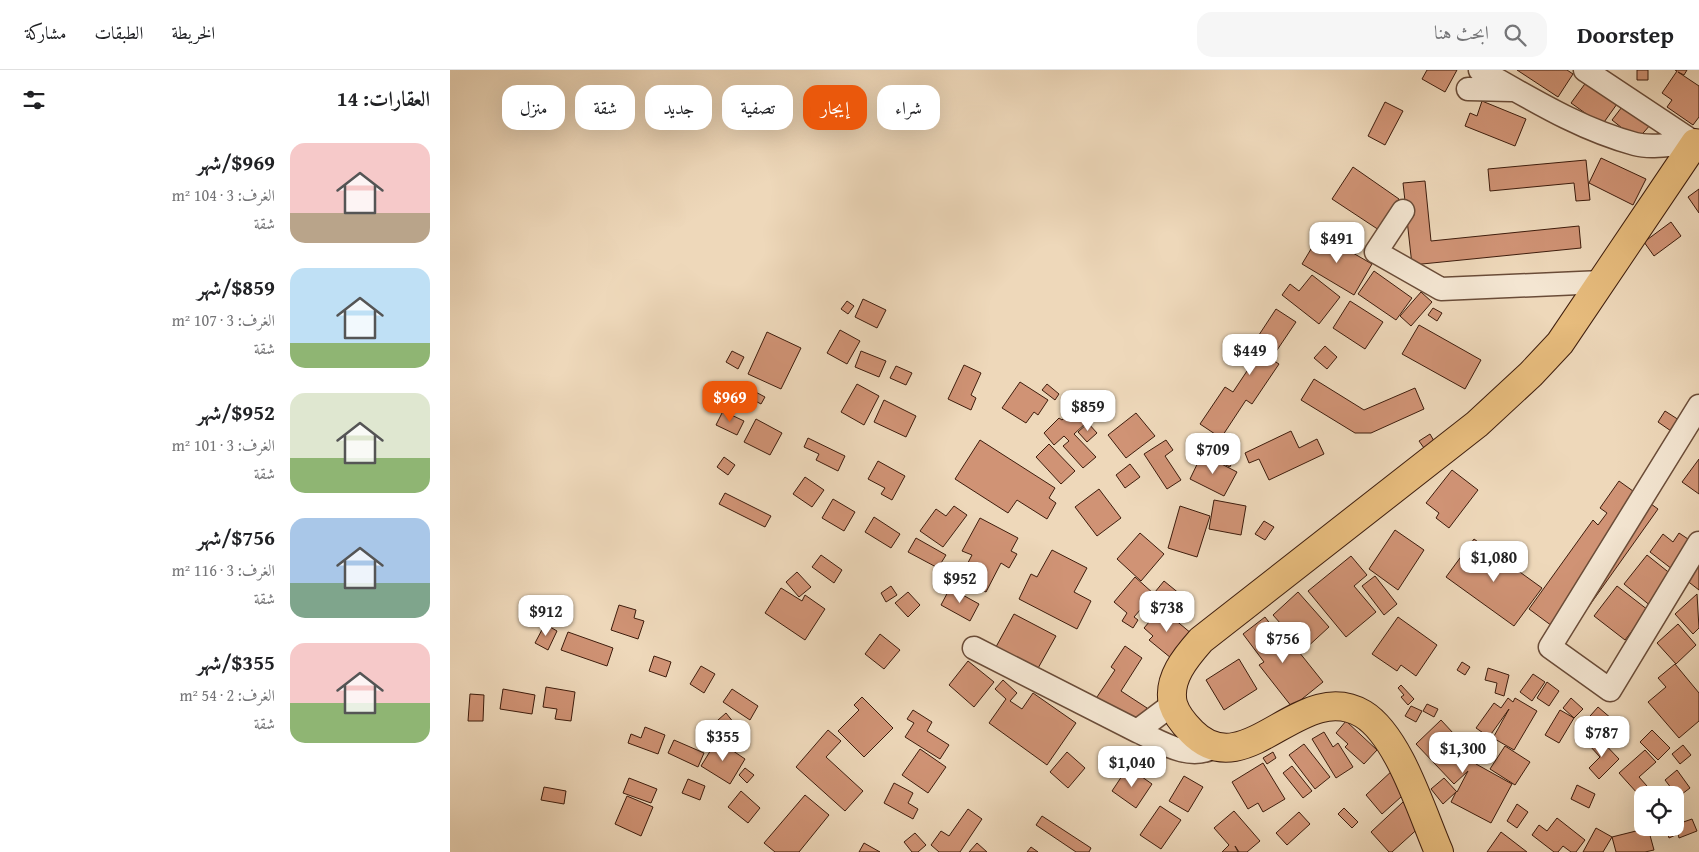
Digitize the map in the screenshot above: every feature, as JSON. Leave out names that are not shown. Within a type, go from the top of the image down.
[{"type":"main road","points":[[1439,852],[1394,750],[1382,732],[1362,714],[1334,706],[1316,708],[1256,741],[1229,748],[1214,747],[1199,739],[1189,729],[1173,704],[1176,674],[1201,640],[1477,424],[1560,343],[1698,141]]},
{"type":"street","points":[[1480,70],[1582,125],[1636,144],[1698,141]]},
{"type":"street","points":[[1585,70],[1698,141]]},
{"type":"street","points":[[1468,89],[1514,90]]},
{"type":"street","points":[[1403,211],[1376,252],[1441,289],[1602,282]]},
{"type":"street","points":[[1699,406],[1550,647],[1610,690],[1699,543]]},
{"type":"street","points":[[974,648],[1137,732],[1181,751],[1205,752],[1214,747]]},
{"type":"street","points":[[1137,732],[1173,704]]},
{"type":"building","points":[[1427,70],[1457,70],[1445,92],[1422,79]]},
{"type":"building","points":[[1517,70],[1567,70],[1573,74],[1558,97]]},
{"type":"building","points":[[1637,70],[1648,70],[1648,80],[1637,80]]},
{"type":"building","points":[[1675,70],[1687,70],[1684,75],[1678,72],[1699,86],[1699,117],[1693,125],[1667,107],[1672,100],[1662,93],[1677,71]]},
{"type":"building","points":[[1587,81],[1617,104],[1602,125],[1571,103]]},
{"type":"building","points":[[1482,101],[1526,119],[1515,146],[1465,126],[1470,113],[1477,116]]},
{"type":"building","points":[[1385,102],[1403,111],[1385,145],[1368,136]]},
{"type":"building","points":[[1625,103],[1651,124],[1637,140],[1612,120]]},
{"type":"building","points":[[1601,158],[1646,179],[1633,205],[1589,183]]},
{"type":"building","points":[[1586,160],[1590,200],[1576,201],[1574,183],[1490,191],[1488,169]]},
{"type":"building","points":[[1353,167],[1399,199],[1379,230],[1332,199]]},
{"type":"building","points":[[1425,181],[1431,241],[1579,226],[1581,248],[1412,265],[1403,183]]},
{"type":"building","points":[[1699,189],[1699,213],[1688,197]]},
{"type":"building","points":[[1671,222],[1681,236],[1654,256],[1644,242]]},
{"type":"building","points":[[1320,234],[1372,264],[1354,295],[1302,264]]},
{"type":"building","points":[[1374,271],[1412,298],[1396,320],[1358,294]]},
{"type":"building","points":[[1312,275],[1340,297],[1319,324],[1282,295],[1290,284],[1299,291]]},
{"type":"building","points":[[1421,292],[1432,302],[1411,326],[1400,316]]},
{"type":"building","points":[[863,299],[886,310],[877,328],[855,317]]},
{"type":"building","points":[[847,301],[854,306],[848,314],[841,309]]},
{"type":"building","points":[[1350,301],[1383,322],[1365,349],[1333,328]]},
{"type":"building","points":[[1433,308],[1442,313],[1437,321],[1428,315]]},
{"type":"building","points":[[1276,309],[1296,322],[1271,359],[1279,364],[1252,404],[1246,400],[1221,438],[1200,424],[1225,387],[1233,392],[1261,350],[1253,344]]},
{"type":"building","points":[[1419,325],[1481,360],[1465,389],[1402,354]]},
{"type":"building","points":[[840,330],[860,341],[847,364],[827,353]]},
{"type":"building","points":[[767,332],[801,348],[781,389],[748,374]]},
{"type":"building","points":[[1325,346],[1337,357],[1327,369],[1314,358]]},
{"type":"building","points":[[732,351],[744,357],[738,369],[726,362]]},
{"type":"building","points":[[861,351],[886,361],[879,377],[855,367]]},
{"type":"building","points":[[964,365],[981,373],[971,395],[976,398],[971,410],[948,399]]},
{"type":"building","points":[[896,366],[912,373],[906,385],[890,378]]},
{"type":"building","points":[[1314,379],[1364,410],[1415,388],[1424,409],[1371,433],[1355,433],[1301,400]]},
{"type":"building","points":[[1020,382],[1048,400],[1038,415],[1034,412],[1026,423],[1002,408]]},
{"type":"building","points":[[857,384],[879,396],[864,425],[841,412]]},
{"type":"building","points":[[1047,384],[1059,394],[1055,400],[1042,390]]},
{"type":"building","points":[[748,388],[765,397],[761,404],[744,395]]},
{"type":"building","points":[[884,400],[916,416],[906,437],[874,422]]},
{"type":"building","points":[[1074,409],[1086,423],[1074,434],[1096,457],[1083,468],[1063,446],[1069,441],[1064,436],[1054,445],[1044,433],[1059,418],[1062,420]]},
{"type":"building","points":[[723,411],[744,421],[737,435],[716,425]]},
{"type":"building","points":[[1665,411],[1679,420],[1671,431],[1658,422]]},
{"type":"building","points":[[1136,413],[1155,436],[1126,458],[1108,435]]},
{"type":"building","points":[[756,419],[782,433],[770,455],[744,442]]},
{"type":"building","points":[[1088,423],[1097,433],[1087,442],[1078,432]]},
{"type":"building","points":[[1291,431],[1299,448],[1317,439],[1324,454],[1269,480],[1259,459],[1249,463],[1245,453]]},
{"type":"building","points":[[1430,434],[1434,441],[1424,448],[1419,441]]},
{"type":"building","points":[[808,438],[845,456],[838,471],[816,460],[819,454],[804,447]]},
{"type":"building","points":[[980,440],[1055,488],[1049,498],[1056,503],[1047,519],[1017,500],[1008,513],[955,479]]},
{"type":"building","points":[[1166,440],[1173,450],[1165,456],[1181,480],[1167,489],[1144,454]]},
{"type":"building","points":[[1049,444],[1075,471],[1061,484],[1036,457]]},
{"type":"building","points":[[1219,445],[1236,453],[1230,467],[1213,459]]},
{"type":"building","points":[[1202,454],[1237,472],[1224,496],[1190,479]]},
{"type":"building","points":[[724,457],[735,465],[728,475],[717,467]]},
{"type":"building","points":[[1699,459],[1699,494],[1682,482]]},
{"type":"building","points":[[878,461],[905,476],[892,500],[881,494],[885,488],[868,479]]},
{"type":"building","points":[[1130,464],[1140,477],[1125,488],[1116,475]]},
{"type":"building","points":[[1452,470],[1478,490],[1449,528],[1436,518],[1439,513],[1426,503]]},
{"type":"building","points":[[805,477],[824,490],[812,507],[793,494]]},
{"type":"building","points":[[1619,481],[1658,509],[1567,637],[1529,609],[1593,520],[1598,525],[1607,513],[1600,508]]},
{"type":"building","points":[[1099,489],[1121,518],[1097,536],[1075,507]]},
{"type":"building","points":[[725,493],[771,516],[765,527],[719,504]]},
{"type":"building","points":[[833,499],[855,512],[844,531],[822,518]]},
{"type":"building","points":[[1214,500],[1246,506],[1241,535],[1209,529]]},
{"type":"building","points":[[954,506],[967,515],[943,547],[920,531],[936,509],[946,516]]},
{"type":"building","points":[[1180,506],[1210,516],[1197,557],[1168,548]]},
{"type":"building","points":[[874,517],[900,534],[891,548],[865,532]]},
{"type":"building","points":[[980,518],[1018,538],[1011,551],[1017,554],[1009,568],[1001,563],[986,592],[960,578],[972,555],[962,551]]},
{"type":"building","points":[[1264,521],[1274,527],[1265,540],[1255,534]]},
{"type":"building","points":[[1395,530],[1424,550],[1398,590],[1369,569]]},
{"type":"building","points":[[1140,533],[1164,554],[1141,581],[1117,559]]},
{"type":"building","points":[[1679,533],[1691,541],[1682,553],[1699,566],[1699,590],[1650,552],[1663,534],[1673,542]]},
{"type":"building","points":[[916,538],[946,555],[938,568],[908,552]]},
{"type":"building","points":[[1474,539],[1542,588],[1514,626],[1446,577]]},
{"type":"building","points":[[1052,550],[1087,568],[1074,592],[1091,601],[1077,629],[1019,599],[1031,574],[1037,577]]},
{"type":"building","points":[[821,555],[842,570],[834,583],[812,567]]},
{"type":"building","points":[[1647,555],[1682,583],[1658,612],[1624,584]]},
{"type":"building","points":[[1351,556],[1367,575],[1354,586],[1376,612],[1346,637],[1308,591]]},
{"type":"building","points":[[797,572],[811,587],[799,597],[786,582]]},
{"type":"building","points":[[1375,576],[1397,604],[1384,615],[1362,586]]},
{"type":"building","points":[[1135,577],[1154,594],[1134,617],[1138,620],[1133,628],[1122,621],[1127,613],[1114,602]]},
{"type":"building","points":[[1164,581],[1186,599],[1178,610],[1155,592]]},
{"type":"building","points":[[891,586],[897,595],[886,602],[881,593]]},
{"type":"building","points":[[1617,586],[1648,610],[1625,640],[1594,616]]},
{"type":"building","points":[[781,588],[802,601],[805,595],[825,609],[805,640],[765,613]]},
{"type":"building","points":[[950,588],[979,604],[970,621],[941,605]]},
{"type":"building","points":[[908,592],[920,605],[908,617],[895,603]]},
{"type":"building","points":[[1298,592],[1329,627],[1304,650],[1273,615]]},
{"type":"building","points":[[1697,594],[1699,628],[1693,634],[1675,614]]},
{"type":"building","points":[[619,605],[636,610],[634,618],[644,621],[638,639],[611,630]]},
{"type":"building","points":[[1161,608],[1192,634],[1171,658],[1149,640],[1153,636],[1144,628]]},
{"type":"building","points":[[1014,614],[1056,636],[1032,679],[991,656]]},
{"type":"building","points":[[1265,617],[1274,629],[1270,632],[1287,653],[1295,647],[1323,682],[1292,707],[1259,665],[1264,662],[1243,634]]},
{"type":"building","points":[[1398,617],[1437,645],[1416,676],[1401,665],[1397,671],[1372,654]]},
{"type":"building","points":[[545,624],[557,631],[548,650],[535,643]]},
{"type":"building","points":[[1678,624],[1696,645],[1676,664],[1657,643]]},
{"type":"building","points":[[568,632],[613,648],[607,666],[561,650]]},
{"type":"building","points":[[880,634],[900,650],[884,669],[865,654]]},
{"type":"building","points":[[1125,646],[1142,658],[1121,691],[1147,708],[1131,733],[1091,706],[1115,670],[1111,667]]},
{"type":"building","points":[[654,656],[671,662],[666,677],[649,671]]},
{"type":"building","points":[[1239,659],[1257,689],[1224,710],[1206,680]]},
{"type":"building","points":[[968,661],[994,682],[974,707],[949,685]]},
{"type":"building","points":[[1462,662],[1470,667],[1465,675],[1457,670]]},
{"type":"building","points":[[1675,664],[1699,693],[1699,721],[1679,738],[1648,702],[1666,687],[1658,678]]},
{"type":"building","points":[[701,666],[715,674],[704,693],[690,684]]},
{"type":"building","points":[[1488,668],[1509,675],[1504,696],[1495,693],[1497,683],[1485,680]]},
{"type":"building","points":[[1533,674],[1545,682],[1532,701],[1520,692]]},
{"type":"building","points":[[1003,680],[1017,693],[1010,701],[1022,709],[1033,693],[1076,723],[1047,765],[989,723],[1006,699],[995,689]]},
{"type":"building","points":[[1547,682],[1559,691],[1549,706],[1537,698]]},
{"type":"building","points":[[1401,685],[1414,699],[1408,705],[1401,697],[1404,695],[1398,688]]},
{"type":"building","points":[[546,687],[575,692],[571,721],[555,719],[557,709],[543,707]]},
{"type":"building","points":[[503,689],[535,695],[532,714],[500,709]]},
{"type":"building","points":[[732,689],[758,706],[750,720],[723,702]]},
{"type":"building","points":[[470,694],[484,695],[483,721],[468,721]]},
{"type":"building","points":[[862,697],[893,728],[864,757],[838,731],[859,710],[854,705]]},
{"type":"building","points":[[1508,698],[1513,702],[1515,698],[1537,711],[1514,750],[1493,738],[1509,709],[1489,737],[1476,728],[1494,703],[1501,708]]},
{"type":"building","points":[[1571,698],[1583,709],[1574,718],[1563,708]]},
{"type":"building","points":[[1427,704],[1438,709],[1434,717],[1423,711]]},
{"type":"building","points":[[1411,706],[1422,711],[1416,722],[1405,716]]},
{"type":"building","points":[[1598,707],[1612,719],[1627,726],[1622,735],[1608,727],[1610,722],[1597,737],[1583,724]]},
{"type":"building","points":[[913,710],[932,722],[927,731],[949,745],[940,759],[905,737],[914,723],[907,719]]},
{"type":"building","points":[[1560,710],[1574,718],[1559,743],[1545,735]]},
{"type":"building","points":[[726,713],[734,723],[749,734],[736,750],[722,740],[733,725],[719,737],[710,727]]},
{"type":"building","points":[[1441,720],[1479,761],[1476,764],[1512,784],[1491,823],[1451,802],[1456,792],[1443,804],[1431,789],[1444,778],[1457,792],[1468,771],[1454,784],[1416,744]]},
{"type":"building","points":[[1346,721],[1377,750],[1364,764],[1345,747],[1348,744],[1336,733]]},
{"type":"building","points":[[645,727],[665,735],[658,754],[628,743],[631,734],[641,738]]},
{"type":"building","points":[[828,730],[841,741],[826,757],[863,791],[845,811],[796,767]]},
{"type":"building","points":[[1652,730],[1670,748],[1658,760],[1640,742]]},
{"type":"building","points":[[1324,732],[1333,747],[1338,743],[1353,767],[1336,778],[1312,739]]},
{"type":"building","points":[[1598,737],[1619,759],[1599,779],[1589,768],[1600,757],[1589,745]]},
{"type":"building","points":[[674,740],[704,753],[698,767],[668,753]]},
{"type":"building","points":[[717,740],[745,759],[730,784],[701,766]]},
{"type":"building","points":[[1304,744],[1330,777],[1315,789],[1289,755]]},
{"type":"building","points":[[1683,745],[1691,755],[1680,764],[1672,754]]},
{"type":"building","points":[[1505,746],[1530,762],[1515,785],[1490,769]]},
{"type":"building","points":[[920,749],[946,767],[928,793],[902,775]]},
{"type":"building","points":[[1645,750],[1656,762],[1639,777],[1647,786],[1634,786],[1634,790],[1619,773]]},
{"type":"building","points":[[1067,752],[1085,768],[1068,788],[1050,772]]},
{"type":"building","points":[[1273,752],[1276,758],[1267,764],[1263,758]]},
{"type":"building","points":[[1263,763],[1285,799],[1263,812],[1258,803],[1248,809],[1232,782]]},
{"type":"building","points":[[1292,766],[1312,791],[1303,798],[1283,773]]},
{"type":"building","points":[[1128,767],[1152,784],[1136,808],[1112,791]]},
{"type":"building","points":[[745,768],[754,775],[747,783],[739,775]]},
{"type":"building","points":[[1394,769],[1411,788],[1382,814],[1366,795]]},
{"type":"building","points":[[1677,770],[1690,788],[1684,792],[1684,786],[1670,786],[1665,780]]},
{"type":"building","points":[[1184,776],[1203,787],[1188,812],[1169,801]]},
{"type":"building","points":[[629,778],[657,789],[651,803],[623,793]]},
{"type":"building","points":[[688,779],[705,786],[700,800],[682,793]]},
{"type":"building","points":[[894,783],[913,793],[908,803],[918,809],[913,819],[884,803]]},
{"type":"building","points":[[1577,785],[1595,794],[1589,808],[1571,799]]},
{"type":"building","points":[[544,787],[566,791],[564,804],[541,800]]},
{"type":"building","points":[[741,791],[760,808],[748,823],[728,807]]},
{"type":"building","points":[[805,795],[829,815],[799,852],[775,852],[764,843]]},
{"type":"building","points":[[627,796],[653,807],[641,836],[615,824]]},
{"type":"building","points":[[1403,802],[1423,824],[1392,852],[1389,852],[1371,832]]},
{"type":"building","points":[[1517,804],[1528,812],[1517,828],[1507,821]]},
{"type":"building","points":[[1160,806],[1181,820],[1161,849],[1140,835]]},
{"type":"building","points":[[1344,808],[1358,822],[1352,828],[1338,814]]},
{"type":"building","points":[[968,809],[982,819],[960,852],[939,852],[931,845],[941,831],[949,836]]},
{"type":"building","points":[[1234,811],[1260,841],[1247,852],[1239,852],[1235,846],[1238,852],[1222,852],[1229,845],[1214,828]]},
{"type":"building","points":[[1299,812],[1310,824],[1287,845],[1276,833]]},
{"type":"building","points":[[1042,816],[1091,848],[1089,852],[1076,852],[1036,825]]},
{"type":"building","points":[[1557,818],[1585,840],[1576,852],[1571,852],[1563,846],[1558,852],[1554,852],[1532,835],[1539,825],[1547,831]]},
{"type":"building","points":[[1692,819],[1697,831],[1679,838],[1678,836],[1684,836],[1684,822]]},
{"type":"building","points":[[1596,828],[1612,837],[1603,852],[1583,852]]},
{"type":"building","points":[[1501,832],[1527,852],[1487,852]]},
{"type":"building","points":[[1634,832],[1634,836],[1650,836],[1654,850],[1645,852],[1616,852],[1612,837]]},
{"type":"building","points":[[915,833],[926,845],[918,852],[912,852],[904,842]]},
{"type":"building","points":[[864,843],[880,852],[859,852]]},
{"type":"building","points":[[977,843],[987,852],[969,852]]},
{"type":"building","points":[[1031,847],[1038,852],[1027,852]]}]
